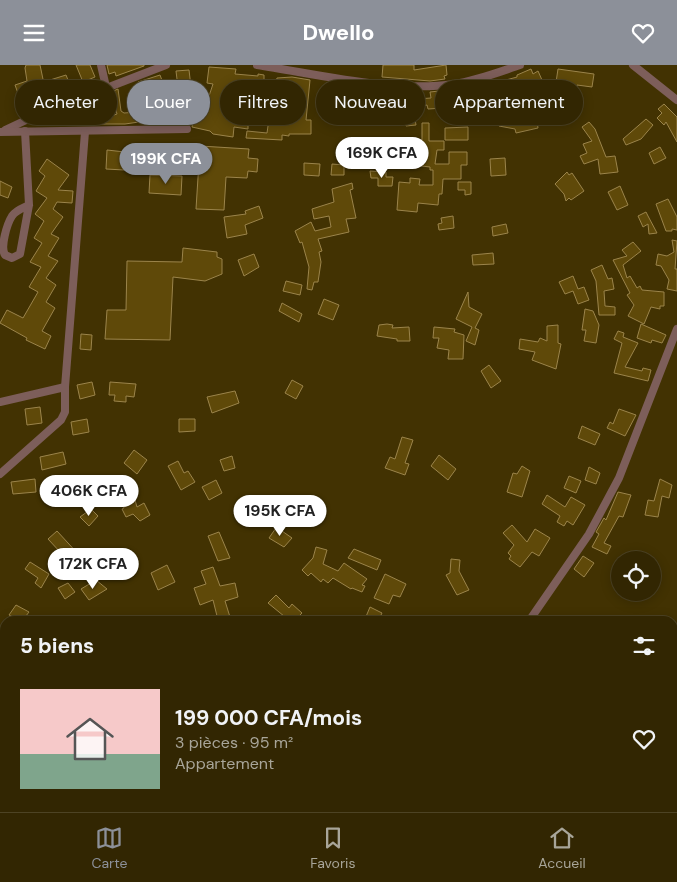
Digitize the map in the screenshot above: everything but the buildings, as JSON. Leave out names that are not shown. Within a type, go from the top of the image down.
[{"type":"street","points":[[101,65],[104,80]]},
{"type":"street","points":[[117,83],[166,65]]},
{"type":"street","points":[[257,65],[393,85],[430,86],[457,84],[520,65]]},
{"type":"street","points":[[633,65],[677,100]]},
{"type":"street","points":[[1,132],[17,125]]},
{"type":"street","points":[[1,132],[187,129]]},
{"type":"street","points":[[25,131],[29,205],[20,254],[12,257],[5,255],[3,247],[12,216],[29,205]]},
{"type":"street","points":[[0,474],[61,420],[65,412],[65,387],[85,132]]},
{"type":"street","points":[[532,616],[589,534],[618,477],[677,329]]},
{"type":"street","points":[[0,402],[65,387]]}]
